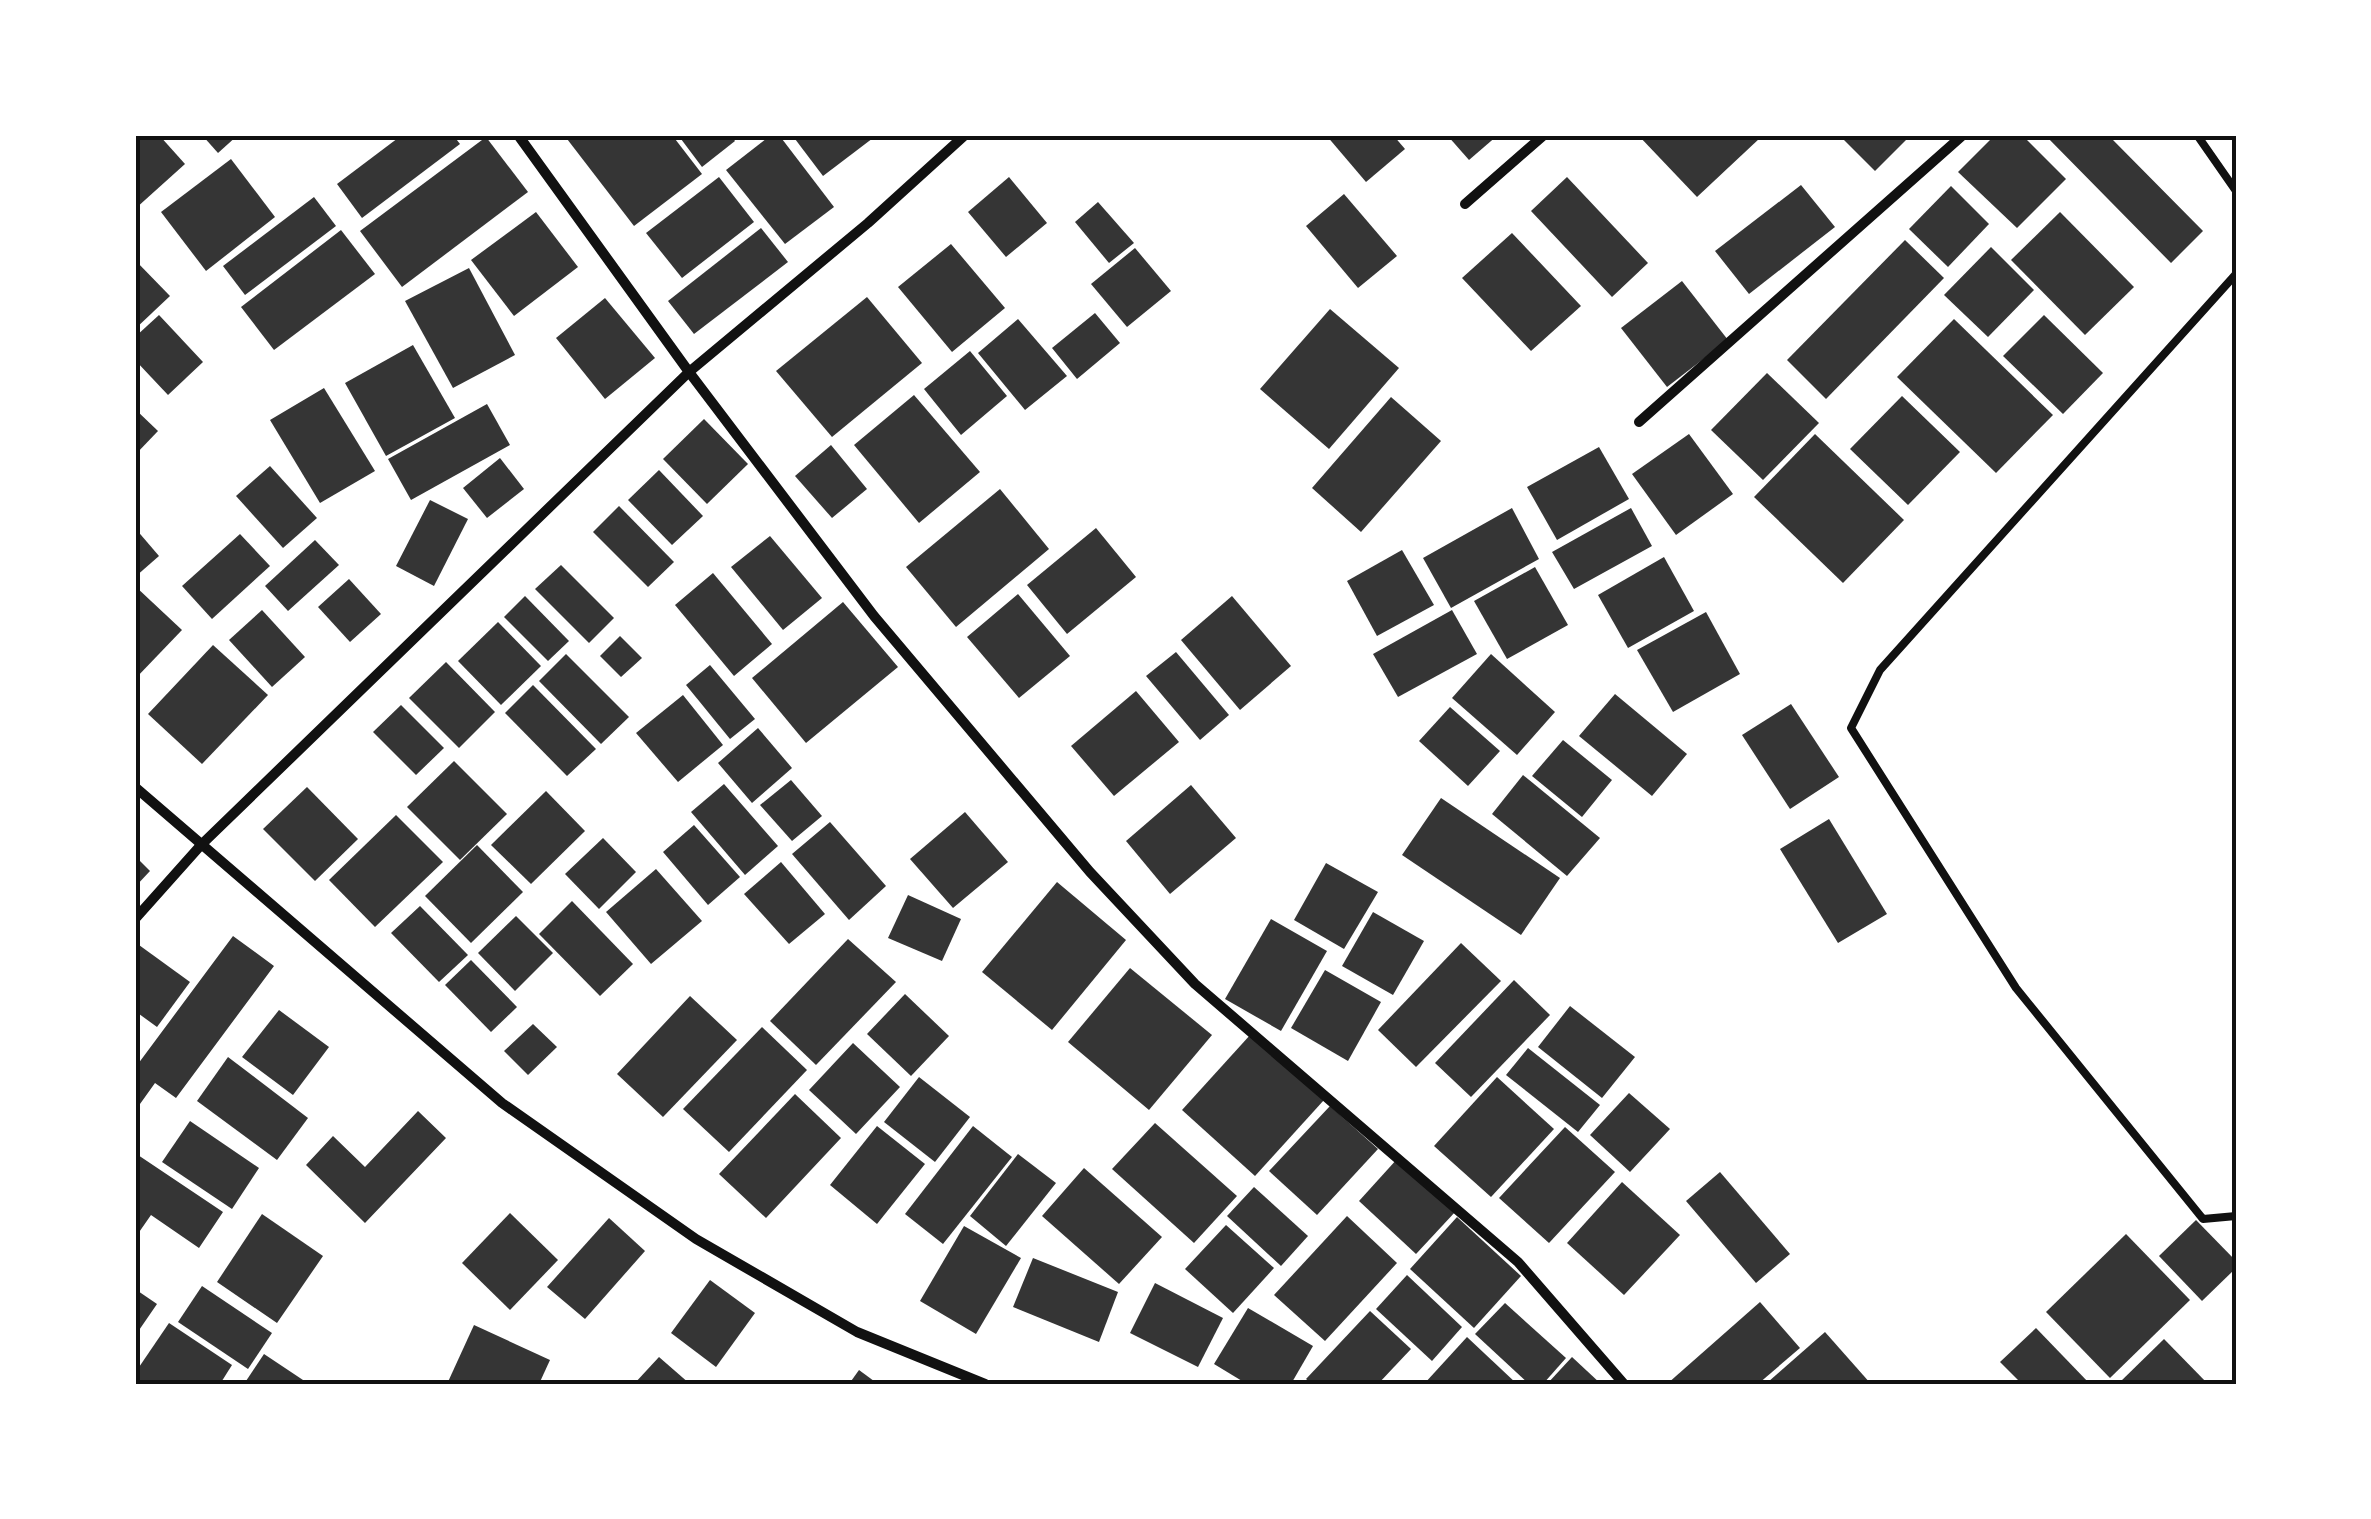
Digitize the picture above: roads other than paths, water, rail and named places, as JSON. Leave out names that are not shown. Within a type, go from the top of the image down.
[{"type":"street","points":[[518,135],[689,372],[874,616],[1090,872],[1195,984],[1518,1262],[1624,1384]]},
{"type":"street","points":[[135,919],[201,845],[689,372],[868,223],[964,135]]},
{"type":"street","points":[[1465,204],[1544,135]]},
{"type":"street","points":[[1639,422],[1963,135]]},
{"type":"street","points":[[135,787],[502,1103],[696,1240],[857,1332],[985,1384]]},
{"type":"lane","points":[[2197,135],[2236,191]]},
{"type":"lane","points":[[2236,274],[1880,670],[1851,728],[2016,988],[2204,1219],[2236,1216]]}]
